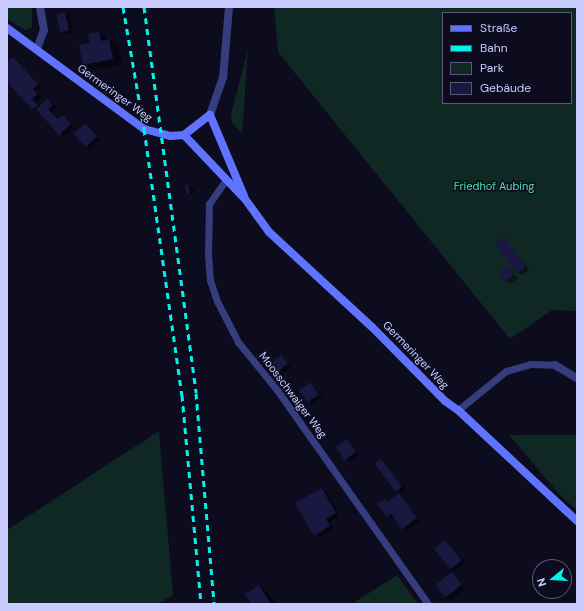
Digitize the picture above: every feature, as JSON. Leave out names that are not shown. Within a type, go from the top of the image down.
[{"type":"street","points":[[37,49],[44,30],[40,7]]},
{"type":"street","points":[[184,135],[210,115],[223,78],[229,7]]},
{"type":"street","name":"Germeringer Weg","points":[[7,28],[144,130],[170,136],[184,135],[225,181],[245,199],[269,232],[372,327],[445,401],[458,410],[577,521]]},
{"type":"street","name":"Germeringer Weg","points":[[210,115],[245,199]]},
{"type":"street","points":[[555,365],[577,378]]},
{"type":"lane","name":"Moosschwaiger Weg","points":[[225,181],[209,204],[208,254],[210,280],[217,301],[238,342],[277,390],[428,604]]},
{"type":"lane","points":[[458,410],[506,371],[530,364],[555,365]]},
{"type":"green space","points":[[7,7],[32,7],[32,28],[25,30],[7,19]]},
{"type":"green space","name":"Friedhof Aubing","points":[[274,7],[577,7],[577,311],[552,310],[510,339],[278,52]]},
{"type":"green space","points":[[248,49],[242,133],[232,123],[231,115]]},
{"type":"green space","points":[[159,431],[173,595],[158,604],[7,604],[7,530]]},
{"type":"green space","points":[[509,435],[577,435],[577,510],[560,495]]},
{"type":"green space","points":[[397,575],[418,604],[352,604]]},
{"type":"building","points":[[65,12],[69,31],[60,32],[56,14]]},
{"type":"building","points":[[99,32],[101,41],[109,39],[113,59],[83,65],[79,45],[90,43],[88,34]]},
{"type":"building","points":[[13,57],[38,84],[33,89],[38,94],[32,99],[38,105],[32,109],[7,82],[7,62]]},
{"type":"building","points":[[48,99],[53,105],[48,109],[58,119],[63,115],[71,124],[59,135],[36,109]]},
{"type":"building","points":[[85,123],[97,136],[86,147],[73,134]]},
{"type":"building","points":[[185,185],[189,185],[190,193],[186,193]]},
{"type":"building","points":[[504,237],[526,267],[517,273],[495,243]]},
{"type":"building","points":[[507,266],[514,275],[505,281],[498,273]]},
{"type":"building","points":[[281,355],[288,364],[274,374],[268,365]]},
{"type":"building","points":[[310,382],[319,394],[308,402],[299,390]]},
{"type":"building","points":[[347,439],[356,452],[345,460],[336,447]]},
{"type":"building","points":[[381,459],[402,487],[396,492],[375,464]]},
{"type":"building","points":[[322,488],[336,513],[326,519],[330,526],[314,536],[295,503]]},
{"type":"building","points":[[399,493],[417,518],[402,529],[391,514],[387,517],[377,504],[385,499],[387,502]]},
{"type":"building","points":[[445,540],[461,560],[450,569],[434,549]]},
{"type":"building","points":[[452,572],[462,585],[445,598],[435,585]]},
{"type":"building","points":[[259,585],[271,604],[251,604],[245,594]]},
{"type":"railway","points":[[123,7],[144,129],[182,395],[201,604]]},
{"type":"railway","points":[[144,7],[196,393],[214,604]]}]
